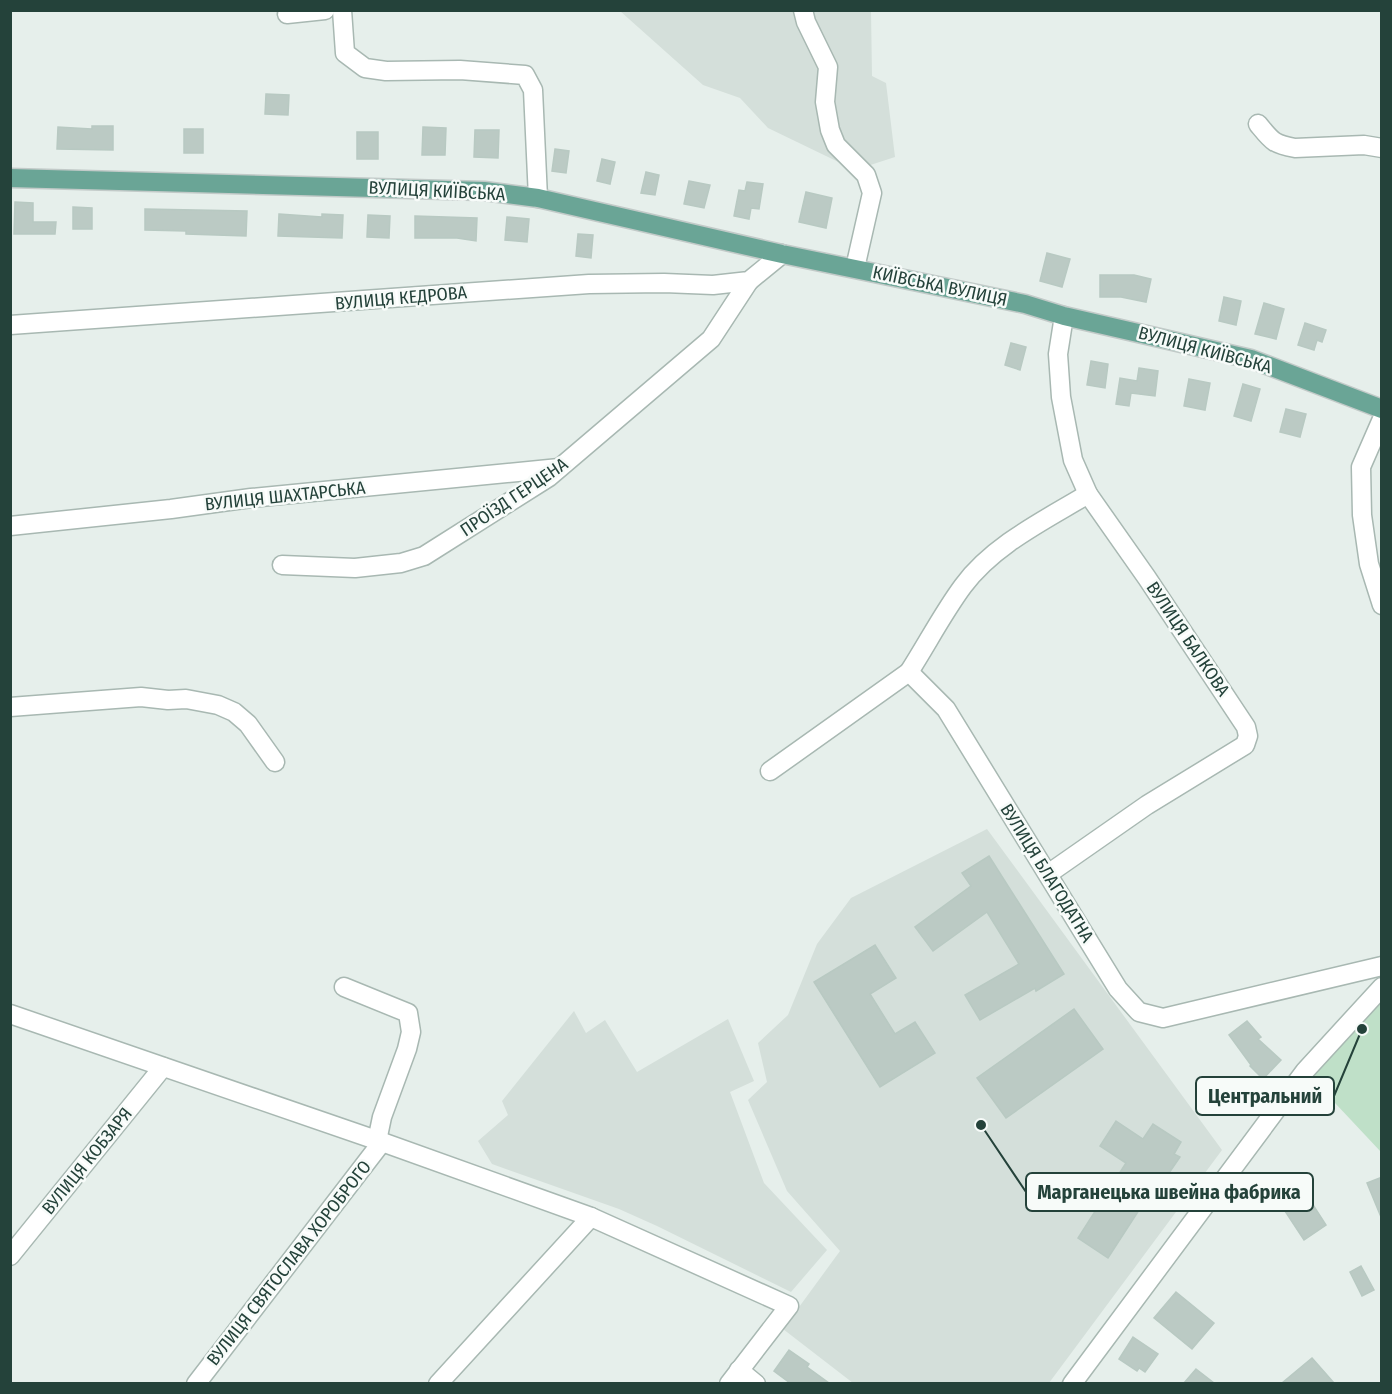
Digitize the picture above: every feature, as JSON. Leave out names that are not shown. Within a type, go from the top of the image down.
[{"type":"main road","name":"ВУЛИЦЯ КИЇВСЬКА","points":[[10,178],[484,191],[538,198],[782,254],[855,268]]},
{"type":"main road","name":"КИЇВСЬКА ВУЛИЦЯ","points":[[855,268],[1025,304]]},
{"type":"main road","name":"ВУЛИЦЯ КИЇВСЬКА","points":[[1025,304],[1064,316],[1251,359],[1382,409]]},
{"type":"street","points":[[287,14],[325,10]]},
{"type":"street","points":[[342,10],[345,53],[365,68],[386,71],[460,70],[525,75],[533,90],[538,198]]},
{"type":"street","points":[[802,10],[828,68],[825,102],[830,130],[836,145],[866,175],[872,193],[855,268]]},
{"type":"street","points":[[1258,124],[1274,143],[1284,146],[1295,148],[1364,145],[1382,148]]},
{"type":"street","points":[[749,281],[782,254]]},
{"type":"street","name":"ВУЛИЦЯ КЕДРОВА","points":[[10,325],[578,285],[664,283],[713,285],[749,281]]},
{"type":"street","name":"ПРОЇЗД ГЕРЦЕНА","points":[[282,565],[355,568],[401,563],[424,556],[549,477],[711,339],[749,281]]},
{"type":"street","name":"ВУЛИЦЯ БАЛКОВА","points":[[1048,874],[1147,805],[1245,745],[1248,736],[1246,727],[1207,668],[1088,494],[1073,460],[1061,397],[1059,354],[1064,316]]},
{"type":"street","points":[[1382,419],[1361,467],[1362,515],[1369,564],[1382,605]]},
{"type":"street","name":"ВУЛИЦЯ ШАХТАРСЬКА","points":[[10,526],[251,498],[559,468]]},
{"type":"street","points":[[770,771],[909,672],[963,585],[989,558],[1029,529],[1088,494]]},
{"type":"street","name":"ВУЛИЦЯ БЛАГОДАТНА","points":[[909,672],[946,709],[1118,989],[1139,1012],[1163,1018],[1382,966]]},
{"type":"street","points":[[10,707],[141,697],[186,699],[218,705],[234,712],[248,724],[275,762]]},
{"type":"street","points":[[344,987],[408,1013],[411,1032],[407,1050],[382,1118],[379,1142]]},
{"type":"street","points":[[1072,1383],[1305,1071],[1382,987]]},
{"type":"street","points":[[10,1014],[591,1217],[789,1306],[734,1377],[756,1383]]},
{"type":"street","name":"ВУЛИЦЯ КОБЗАРЯ","points":[[10,1256],[163,1067]]},
{"type":"street","name":"ВУЛИЦЯ СВЯТОСЛАВА ХОРОБРОГО","points":[[196,1383],[379,1142]]},
{"type":"street","points":[[438,1383],[591,1217]]},
{"type":"shaded area","points":[[620,11],[871,11],[872,76],[886,83],[895,157],[855,170],[768,128],[740,98],[703,85]]},
{"type":"shaded area","points":[[987,829],[1222,1150],[1049,1383],[853,1383],[783,1329],[840,1251],[787,1191],[748,1100],[767,1082],[758,1043],[788,1015],[817,944],[851,898]]},
{"type":"shaded area","points":[[574,1011],[586,1033],[605,1020],[637,1072],[728,1019],[754,1081],[730,1092],[764,1183],[827,1250],[791,1292],[619,1209],[492,1164],[478,1141],[508,1115],[502,1101]]},
{"type":"green space","points":[[1381,987],[1381,1152],[1305,1071]]},
{"type":"building","points":[[266,94],[289,95],[288,115],[265,114]]},
{"type":"building","points":[[92,126],[113,126],[113,150],[57,149],[58,127],[92,129]]},
{"type":"building","points":[[423,127],[446,128],[445,155],[422,155]]},
{"type":"building","points":[[184,129],[203,129],[203,153],[184,153]]},
{"type":"building","points":[[475,130],[499,130],[498,158],[474,157]]},
{"type":"building","points":[[357,132],[378,132],[378,159],[357,159]]},
{"type":"building","points":[[555,149],[569,151],[566,173],[552,171]]},
{"type":"building","points":[[602,159],[615,162],[610,184],[597,181]]},
{"type":"building","points":[[646,172],[659,175],[655,195],[641,193]]},
{"type":"building","points":[[689,181],[710,185],[704,208],[684,204]]},
{"type":"building","points":[[747,182],[763,184],[759,209],[751,208],[749,219],[734,216],[739,190],[745,191]]},
{"type":"building","points":[[806,192],[832,198],[826,228],[799,222]]},
{"type":"building","points":[[15,202],[33,203],[33,222],[56,222],[55,234],[14,234]]},
{"type":"building","points":[[73,207],[92,208],[92,229],[73,229]]},
{"type":"building","points":[[145,209],[247,211],[246,236],[145,230]]},
{"type":"building","points":[[279,214],[322,217],[322,214],[343,215],[342,238],[278,236]]},
{"type":"building","points":[[368,215],[390,216],[389,238],[367,237]]},
{"type":"building","points":[[415,216],[477,218],[476,241],[457,238],[415,238]]},
{"type":"building","points":[[507,217],[529,219],[527,242],[505,240]]},
{"type":"building","points":[[578,234],[593,235],[591,258],[576,256]]},
{"type":"building","points":[[1047,253],[1070,259],[1062,287],[1040,281]]},
{"type":"building","points":[[1100,275],[1134,275],[1151,279],[1146,302],[1121,297],[1100,297]]},
{"type":"building","points":[[1224,297],[1241,301],[1236,325],[1219,321]]},
{"type":"building","points":[[1264,303],[1284,309],[1276,339],[1255,334]]},
{"type":"building","points":[[1305,323],[1326,330],[1322,342],[1317,340],[1314,350],[1298,345]]},
{"type":"building","points":[[1011,343],[1026,347],[1020,370],[1005,365]]},
{"type":"building","points":[[1091,361],[1108,364],[1105,388],[1087,385]]},
{"type":"building","points":[[1139,368],[1158,371],[1155,396],[1131,393],[1129,406],[1116,404],[1120,378],[1137,381]]},
{"type":"building","points":[[1189,379],[1210,383],[1205,410],[1184,406]]},
{"type":"building","points":[[1243,384],[1260,389],[1251,421],[1234,416]]},
{"type":"building","points":[[1286,409],[1306,414],[1300,437],[1280,432]]},
{"type":"building","points":[[989,856],[1064,974],[980,1020],[965,995],[1019,964],[987,912],[933,951],[915,927],[971,886],[962,873]]},
{"type":"building","points":[[875,945],[896,978],[870,994],[895,1034],[915,1022],[935,1053],[880,1087],[814,982]]},
{"type":"building","points":[[1074,1009],[1103,1049],[1006,1118],[977,1078]]},
{"type":"building","points":[[1247,1021],[1261,1037],[1258,1039],[1281,1060],[1263,1079],[1250,1066],[1229,1035]]},
{"type":"building","points":[[1116,1121],[1143,1139],[1153,1124],[1181,1142],[1174,1154],[1180,1157],[1167,1176],[1163,1173],[1108,1258],[1078,1238],[1126,1163],[1100,1146]]},
{"type":"building","points":[[1382,1177],[1382,1217],[1381,1217],[1367,1183]]},
{"type":"building","points":[[1306,1194],[1326,1225],[1304,1240],[1283,1208]]},
{"type":"building","points":[[1361,1266],[1374,1290],[1362,1296],[1350,1272]]},
{"type":"building","points":[[1176,1292],[1214,1323],[1192,1349],[1154,1318]]},
{"type":"building","points":[[1133,1337],[1158,1354],[1145,1372],[1139,1368],[1137,1371],[1119,1359]]},
{"type":"building","points":[[789,1350],[809,1364],[807,1367],[829,1383],[790,1383],[774,1371]]},
{"type":"building","points":[[1312,1358],[1334,1383],[1282,1383]]},
{"type":"building","points":[[1196,1369],[1214,1383],[1184,1383]]},
{"type":"place","name":"Центральний","points":[[1362,1029]]},
{"type":"place","name":"Марганецька швейна фабрика","points":[[981,1125]]}]
